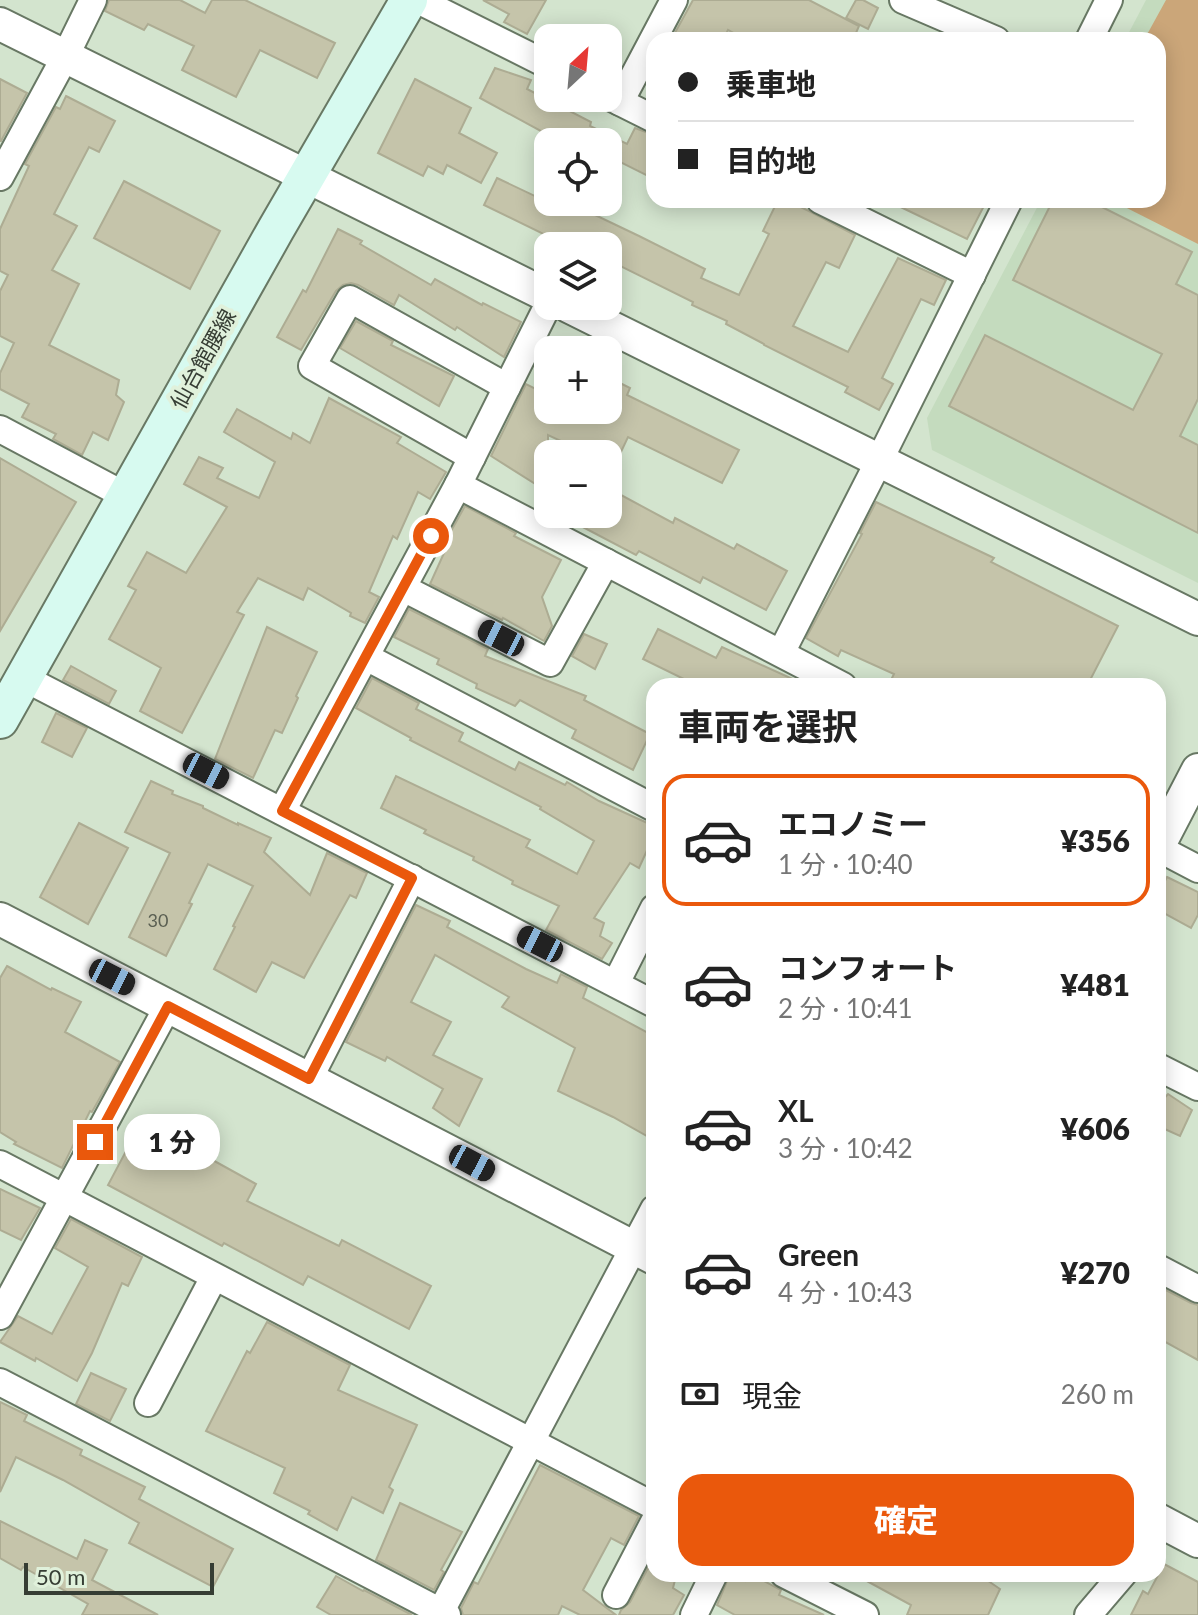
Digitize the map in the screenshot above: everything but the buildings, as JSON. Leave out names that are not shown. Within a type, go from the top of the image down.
[{"type":"main road","name":"仙台館腰線","points":[[0,720],[409,0]]},
{"type":"street","points":[[0,177],[93,0]]},
{"type":"street","points":[[418,0],[534,58]]},
{"type":"street","points":[[655,32],[674,0]]},
{"type":"street","points":[[903,0],[977,32]]},
{"type":"street","points":[[1093,32],[1109,0]]},
{"type":"street","points":[[0,24],[534,289]]},
{"type":"street","points":[[622,86],[646,46]]},
{"type":"street","points":[[622,103],[646,115]]},
{"type":"street","points":[[836,208],[972,275]]},
{"type":"street","points":[[781,653],[1005,208]]},
{"type":"street","points":[[472,457],[312,366],[350,299],[507,387]]},
{"type":"street","points":[[282,811],[458,485],[540,320]]},
{"type":"street","points":[[596,320],[1198,619]]},
{"type":"street","points":[[0,429],[126,496]]},
{"type":"street","points":[[458,485],[828,678]]},
{"type":"street","points":[[403,588],[550,663],[606,562]]},
{"type":"street","points":[[366,657],[646,804]]},
{"type":"street","points":[[24,678],[646,1000]]},
{"type":"street","points":[[1166,832],[1198,770]]},
{"type":"street","points":[[1166,851],[1198,869]]},
{"type":"street","points":[[309,1079],[412,878]]},
{"type":"street","points":[[0,919],[644,1253],[532,1442],[442,1614],[0,1382]]},
{"type":"street","points":[[616,983],[646,924]]},
{"type":"street","points":[[0,1316],[168,1006]]},
{"type":"street","points":[[1166,1071],[1198,1087]]},
{"type":"street","points":[[0,1164],[646,1502]]},
{"type":"street","points":[[1166,1272],[1198,1289]]},
{"type":"street","points":[[148,1403],[214,1277]]},
{"type":"street","points":[[1166,1528],[1198,1541]]},
{"type":"street","points":[[616,1595],[646,1537]]},
{"type":"street","points":[[694,1615],[710,1582]]},
{"type":"street","points":[[800,1582],[862,1614]]},
{"type":"street","points":[[1088,1615],[1116,1582]]},
{"type":"shaded area","points":[[1146,0],[1198,0],[1198,583],[932,450],[927,418],[1037,208],[1166,208],[1166,32],[1129,32]]},
{"type":"shaded area","points":[[1166,0],[1198,0],[1198,244],[1127,208],[1166,208],[1166,32],[1148,32]]},
{"type":"route","points":[[95,1142],[168,1006],[309,1079],[412,878],[282,811],[431,536]]}]
